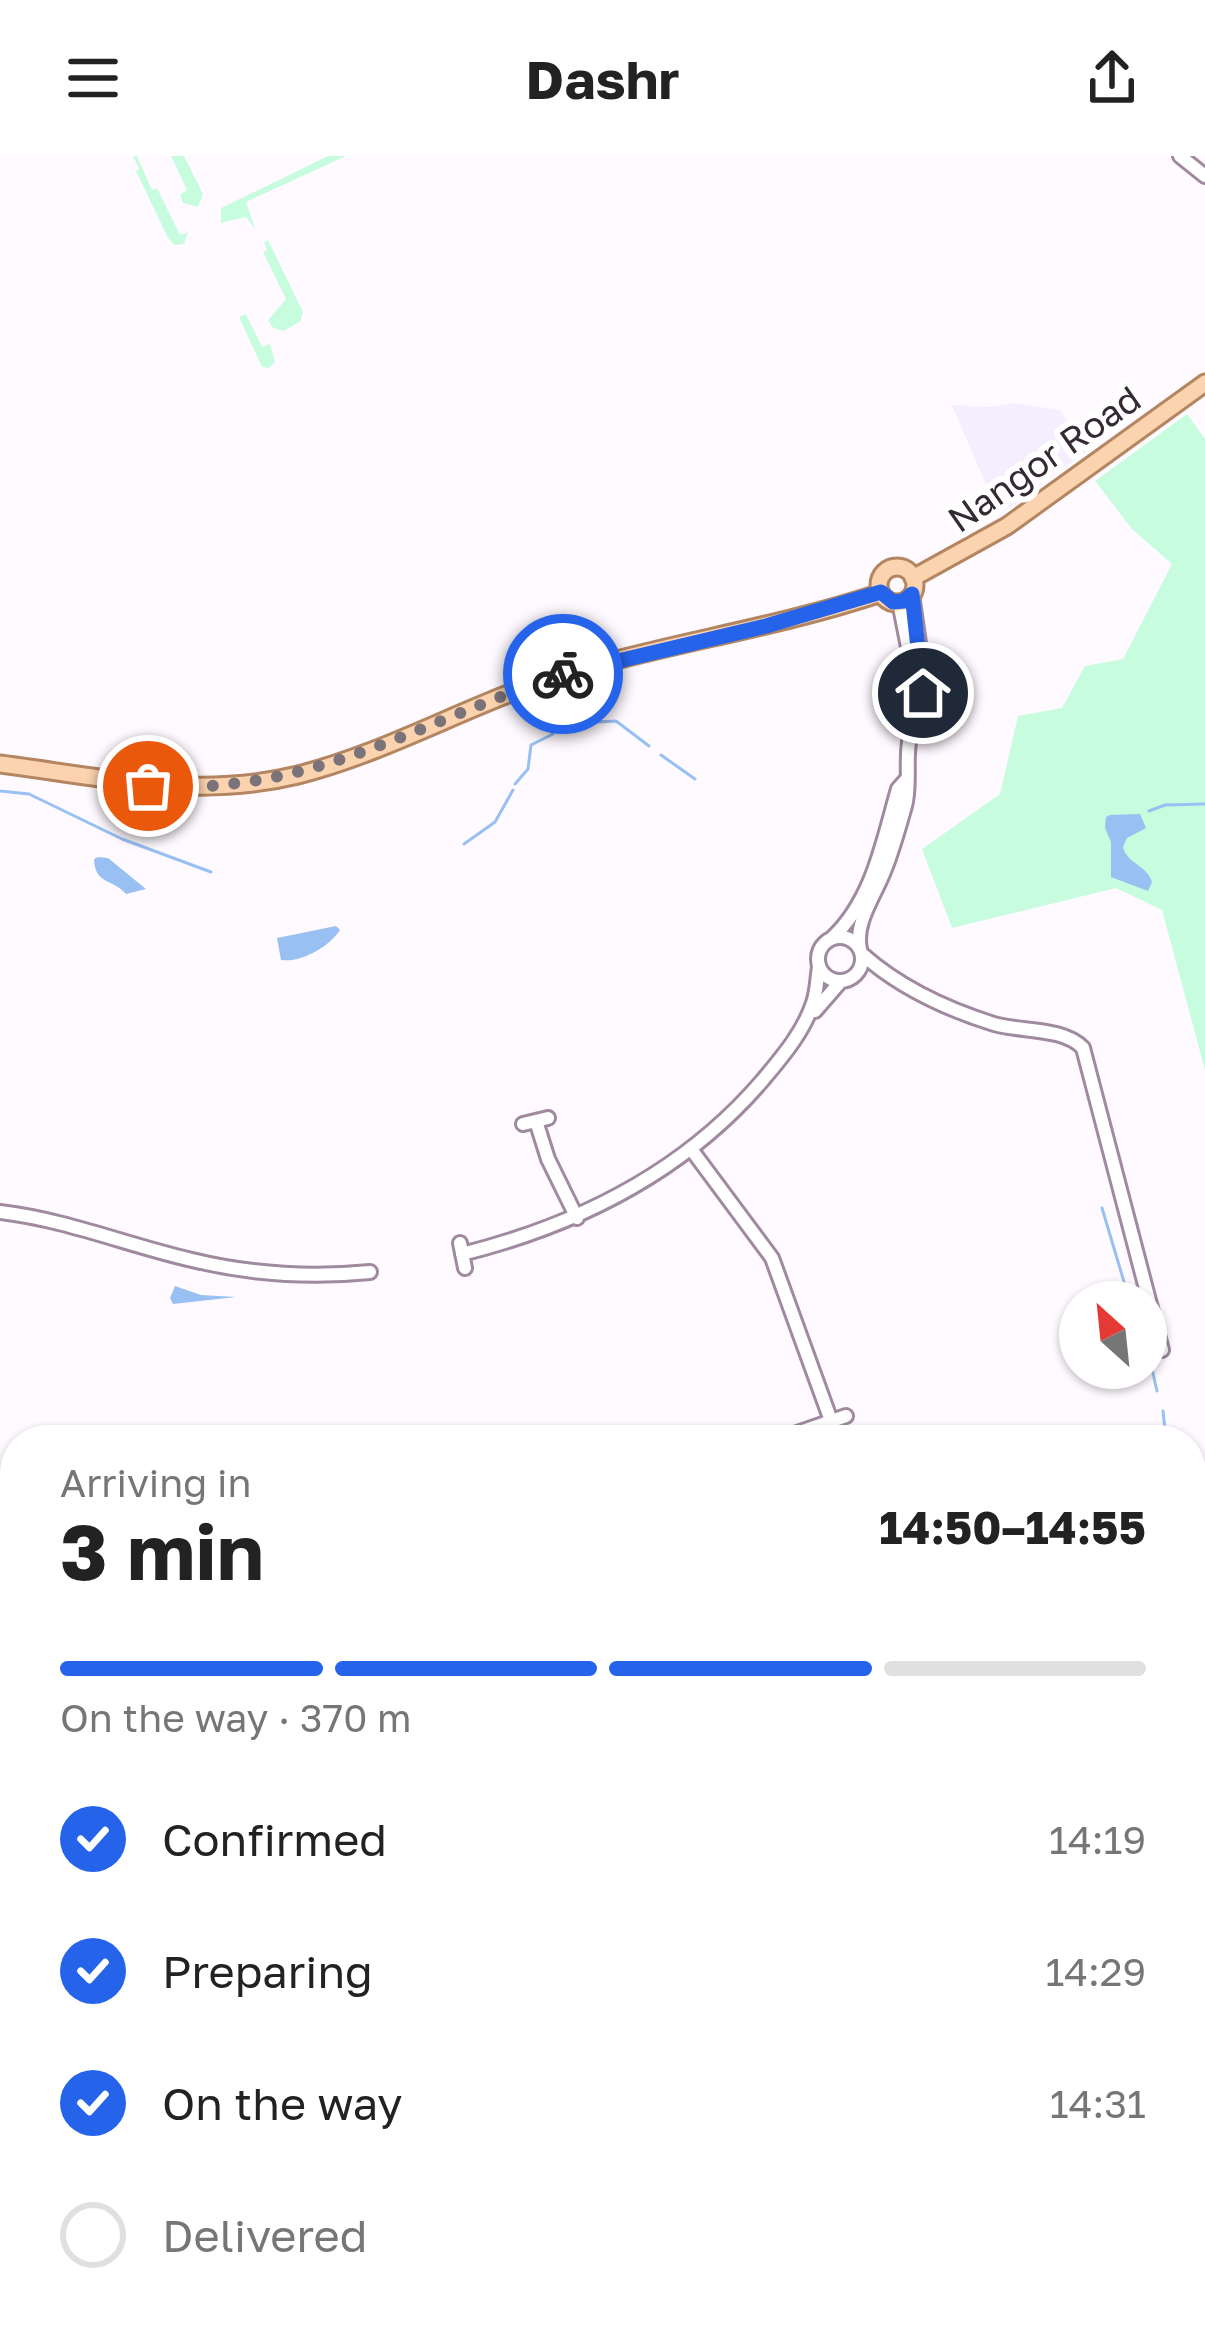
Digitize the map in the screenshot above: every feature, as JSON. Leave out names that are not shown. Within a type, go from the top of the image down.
[{"type":"main road","name":"Nangor Road","points":[[0,764],[178,788],[273,780],[350,759],[478,704],[571,672],[766,626],[881,592],[881,576],[890,569],[906,570],[908,592],[1205,383]]},
{"type":"main road","points":[[881,592],[888,600],[908,592]]},
{"type":"street","points":[[1180,156],[1205,176]]},
{"type":"street","points":[[462,1255],[577,1218],[655,1175],[691,1149],[742,1104],[806,1021],[862,965],[860,928],[886,869],[908,797],[905,781],[914,723],[921,716],[923,693],[908,592]]},
{"type":"street","points":[[806,1021],[817,990],[819,951],[857,908],[877,864],[898,788],[905,781]]},
{"type":"street","points":[[832,938],[851,939],[890,979],[997,1025],[1072,1038],[1083,1048],[1144,1281]]},
{"type":"street","points":[[819,967],[827,977],[890,979]]},
{"type":"street","points":[[536,1121],[548,1159],[577,1218]]},
{"type":"street","points":[[691,1149],[772,1258],[832,1425]]},
{"type":"street","points":[[0,1212],[62,1222],[231,1268],[289,1274],[370,1272]]},
{"type":"street","points":[[820,1425],[846,1416]]},
{"type":"shaded area","points":[[1014,403],[1060,410],[1088,450],[999,515],[952,405]]},
{"type":"green space","points":[[133,156],[152,190],[157,188],[180,235],[188,232],[184,244],[174,245],[168,238]]},
{"type":"green space","points":[[171,156],[184,156],[203,194],[198,207],[183,203],[180,195],[187,190]]},
{"type":"green space","points":[[328,156],[346,156],[246,202],[255,229],[246,217],[221,223],[221,208]]},
{"type":"green space","points":[[268,240],[303,312],[300,322],[283,331],[268,320],[286,299],[263,252]]},
{"type":"green space","points":[[246,314],[262,347],[270,344],[275,362],[269,368],[262,367],[239,317]]},
{"type":"green space","points":[[1187,414],[1205,439],[1205,1070],[1162,910],[1116,888],[952,928],[922,849],[1000,794],[1018,716],[1062,708],[1085,666],[1123,659],[1172,564],[1132,529],[1095,481]]},
{"type":"water","points":[[1140,814],[1146,828],[1127,838],[1123,847],[1149,876],[1148,891],[1111,877],[1111,842],[1105,828],[1110,815]]},
{"type":"water","points":[[98,857],[108,858],[146,889],[126,894],[105,880],[95,867]]},
{"type":"water","points":[[336,926],[340,930],[322,948],[281,960],[277,938]]},
{"type":"water","points":[[175,1286],[201,1295],[236,1297],[173,1304],[170,1298]]},
{"type":"waterway","points":[[566,728],[575,723],[616,721],[649,746]]},
{"type":"waterway","points":[[515,784],[528,769],[531,745],[553,734]]},
{"type":"waterway","points":[[661,755],[695,779]]},
{"type":"waterway","points":[[464,844],[495,822],[513,790]]},
{"type":"waterway","points":[[0,791],[29,794],[122,839],[211,872]]},
{"type":"waterway","points":[[1149,811],[1165,805],[1205,804]]},
{"type":"waterway","points":[[1102,1208],[1124,1281]]},
{"type":"waterway","points":[[1163,1411],[1164,1425]]},
{"type":"way so far","points":[[148,786],[242,784],[324,768],[563,674]]},
{"type":"route","points":[[563,674],[766,626],[881,592],[893,602],[912,594],[923,693]]}]
